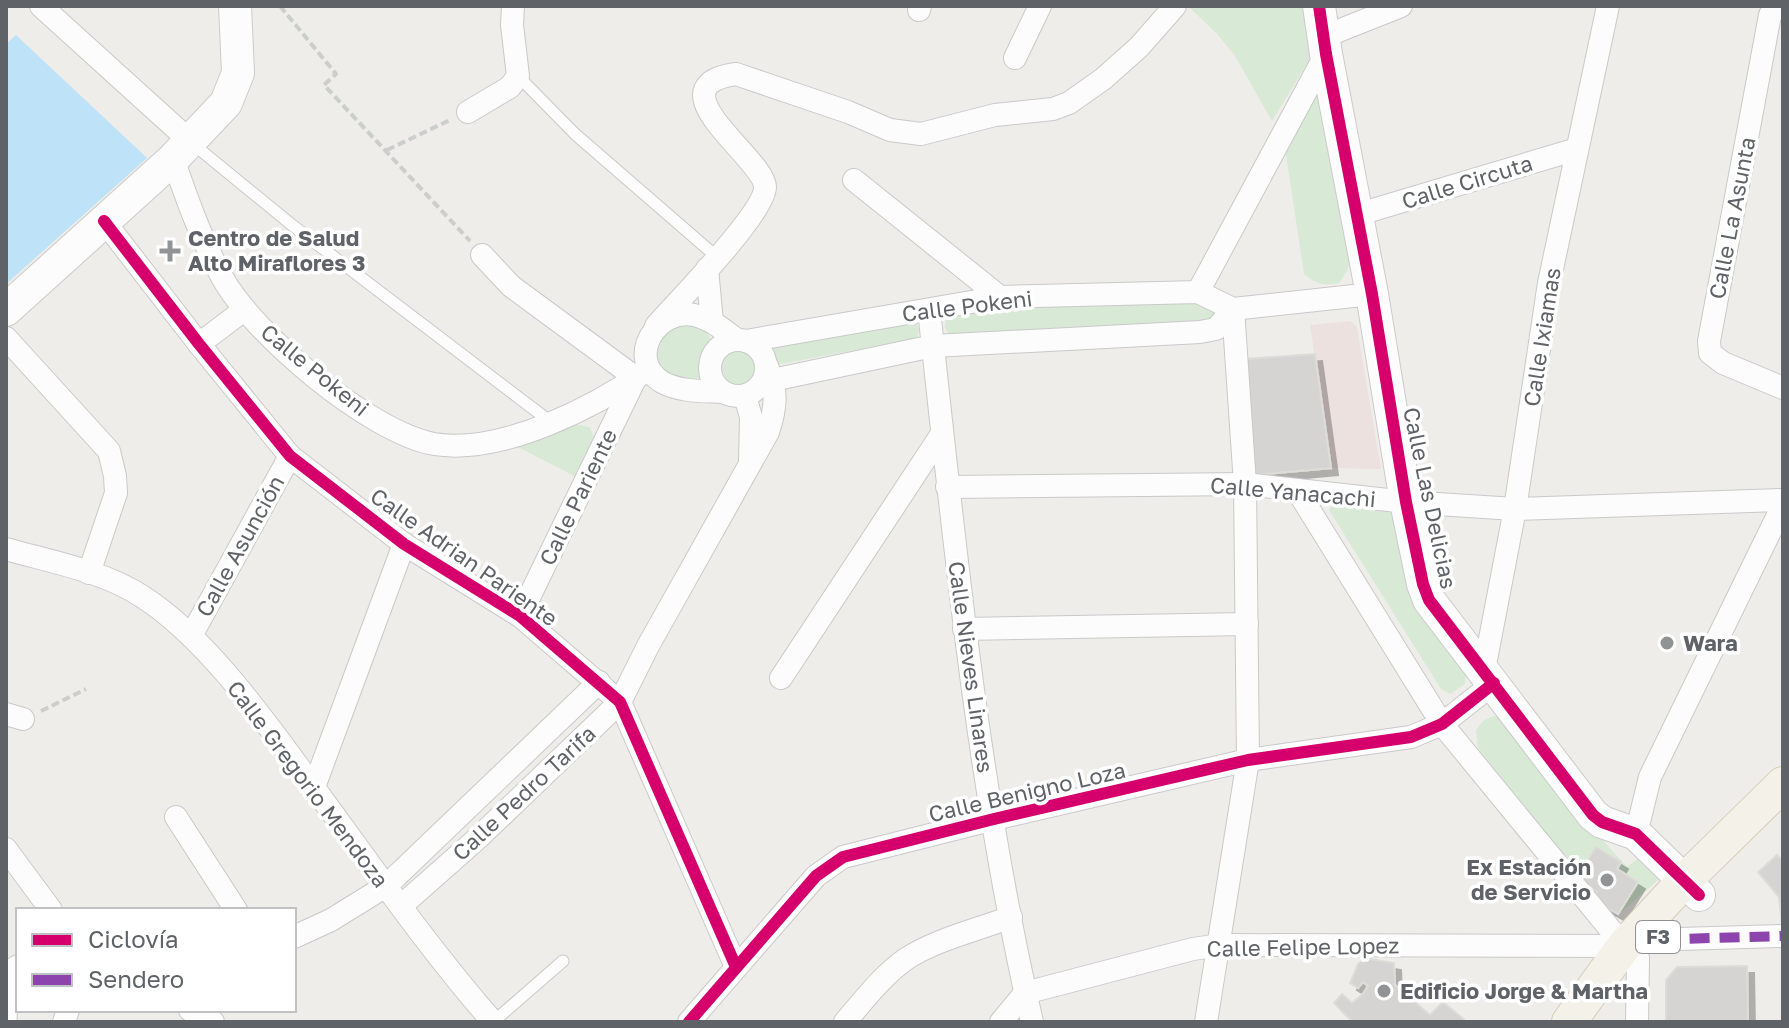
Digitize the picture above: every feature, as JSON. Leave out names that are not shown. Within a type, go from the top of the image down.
[{"type":"main road","name":"F3","points":[[1569,1022],[1641,946],[1783,784]]},
{"type":"main road","name":"F3","points":[[1692,888],[1783,812]]},
{"type":"main road","name":"F3","points":[[1594,1022],[1641,946]]},
{"type":"street","points":[[41,6],[181,150]]},
{"type":"street","points":[[468,112],[510,87],[518,76],[513,6]]},
{"type":"street","points":[[1015,58],[1040,6]]},
{"type":"street","points":[[656,326],[712,263],[756,208],[765,190],[765,182],[756,166],[718,128],[710,115],[705,99],[711,82],[736,74],[890,130],[921,134],[995,115],[1053,109],[1069,103],[1103,79],[1139,47],[1175,6]]},
{"type":"street","points":[[1198,292],[1323,32],[1401,6]]},
{"type":"street","name":"Calle Ixiamas","points":[[1489,676],[1549,283],[1608,6]]},
{"type":"street","name":"Calle La Asunta","points":[[1780,6],[1770,15],[1709,341],[1710,353],[1723,363],[1783,388]]},
{"type":"street","points":[[6,310],[181,150],[226,103],[238,73],[231,7]]},
{"type":"street","name":"Calle Las Delicias","points":[[1323,32],[1372,294],[1406,502],[1429,600],[1593,815],[1602,822],[1636,834],[1692,888]]},
{"type":"street","name":"Calle Circuta","points":[[1356,215],[1577,149]]},
{"type":"street","name":"Calle Pokeni","points":[[181,150],[197,226],[222,278],[244,310],[281,348],[334,391],[402,432],[433,443],[465,445],[502,438],[585,410],[643,374]]},
{"type":"street","points":[[854,180],[1000,297]]},
{"type":"street","name":"Calle Adrian Pariente","points":[[104,221],[290,456],[404,544],[520,616],[620,702],[736,967]]},
{"type":"street","name":"Calle Pokeni","points":[[482,255],[511,286],[643,374],[673,386],[754,383],[933,346],[1200,332],[1216,329],[1233,309],[1198,292],[1000,297],[742,340]]},
{"type":"street","points":[[712,263],[712,322]]},
{"type":"street","points":[[1206,1022],[1248,760],[1245,484],[1233,309],[1372,294]]},
{"type":"street","points":[[199,344],[244,310]]},
{"type":"street","name":"Calle Nieves Linares","points":[[929,310],[964,629],[994,819],[1032,1022]]},
{"type":"street","points":[[656,326],[671,316],[681,314],[712,322],[760,350],[754,383],[711,378],[711,359],[723,344],[742,340]]},
{"type":"street","name":"Calle Pariente","points":[[520,616],[643,374],[646,348],[656,326]]},
{"type":"street","points":[[6,338],[109,451],[116,493],[89,573]]},
{"type":"street","name":"Calle Pedro Tarifa","points":[[750,461],[754,383]]},
{"type":"street","name":"Calle Pedro Tarifa","points":[[401,906],[478,838],[620,702],[768,432],[776,410],[754,383]]},
{"type":"street","points":[[781,678],[941,435]]},
{"type":"street","name":"Calle Asunción","points":[[191,636],[290,456]]},
{"type":"street","name":"Calle Yanacachi","points":[[947,487],[1245,484],[1406,502],[1515,509],[1783,503]]},
{"type":"street","points":[[1297,490],[1442,724],[1641,946],[1637,1022]]},
{"type":"street","points":[[1636,834],[1650,777],[1783,503]]},
{"type":"street","points":[[314,787],[404,544]]},
{"type":"street","name":"Calle Gregorio Mendoza","points":[[6,549],[125,586],[144,597],[191,636],[260,714],[462,987],[493,1022]]},
{"type":"street","points":[[964,629],[1247,624]]},
{"type":"street","points":[[1442,724],[1489,676]]},
{"type":"street","points":[[296,936],[331,920],[386,886],[599,682]]},
{"type":"street","name":"Calle Benigno Loza","points":[[689,1022],[816,876],[843,857],[1248,760],[1411,737],[1442,724]]},
{"type":"street","points":[[176,817],[235,908]]},
{"type":"street","points":[[6,849],[50,908]]},
{"type":"street","points":[[845,1022],[886,975],[907,959],[1011,917]]},
{"type":"street","name":"Calle Felipe Lopez","points":[[1025,993],[1193,949],[1220,945],[1641,946],[1679,939],[1783,936]]},
{"type":"street","points":[[1001,1022],[1025,993]]},
{"type":"street","points":[[194,1012],[213,1022]]},
{"type":"lane","points":[[518,76],[712,263]]},
{"type":"lane","points":[[181,150],[292,225],[552,423]]},
{"type":"lane","points":[[493,1022],[563,961]]},
{"type":"lane","points":[[11,1022],[12,969]]},
{"type":"path","points":[[280,6],[336,74],[324,85],[482,255]]},
{"type":"path","points":[[387,150],[468,112]]},
{"type":"path","points":[[15,717],[86,689]]},
{"type":"shaded area","points":[[1350,321],[1357,327],[1381,469],[1331,468],[1310,325]]},
{"type":"green space","points":[[1188,6],[1308,6],[1315,51],[1272,121],[1235,56]]},
{"type":"green space","points":[[1316,92],[1322,96],[1351,260],[1339,283],[1333,284],[1320,283],[1304,274],[1285,148]]},
{"type":"green space","points":[[1210,301],[1217,316],[1211,321],[949,334],[945,328],[946,317],[1004,306]]},
{"type":"green space","points":[[670,324],[703,327],[712,341],[703,358],[703,377],[676,376],[657,359],[657,339]]},
{"type":"green space","points":[[917,324],[919,330],[917,337],[909,340],[775,365],[769,342]]},
{"type":"green space","points":[[740,349],[753,354],[758,367],[753,380],[740,385],[727,380],[722,367],[727,354]]},
{"type":"green space","points":[[574,424],[589,427],[594,440],[592,452],[578,478],[514,445]]},
{"type":"green space","points":[[1335,501],[1391,507],[1466,671],[1465,684],[1450,694],[1441,689],[1329,510]]},
{"type":"green space","points":[[1494,716],[1505,718],[1582,817],[1627,867],[1644,854],[1664,875],[1612,920],[1478,748],[1476,730],[1484,720]]},
{"type":"water","points":[[16,35],[147,158],[6,284],[6,44]]},
{"type":"building","points":[[1315,354],[1331,468],[1254,475],[1246,359]]},
{"type":"building","name":"Ex Estación de Servicio","points":[[1596,847],[1621,862],[1617,869],[1638,882],[1618,914],[1593,899],[1597,892],[1576,879]]},
{"type":"building","points":[[1777,855],[1783,861],[1783,933],[1779,897],[1758,872]]},
{"type":"building","name":"Edificio Jorge & Martha","points":[[1365,958],[1394,963],[1395,985],[1430,1015],[1443,1002],[1467,1022],[1353,1022],[1334,1003],[1342,994],[1352,1003],[1363,994],[1368,986],[1363,982],[1358,988],[1350,983],[1358,964]]},
{"type":"building","points":[[1747,966],[1748,1022],[1666,1022],[1666,980],[1677,967]]},
{"type":"marked path","points":[[1660,935],[1679,939],[1783,936]]},
{"type":"cycle path","points":[[1319,6],[1372,294],[1406,502],[1429,600],[1593,815],[1602,822],[1636,834],[1699,895]]},
{"type":"cycle path","points":[[104,221],[290,456],[404,544],[520,616],[620,702],[736,967]]},
{"type":"cycle path","points":[[689,1022],[816,876],[843,857],[1248,760],[1411,737],[1442,724],[1494,683]]},
{"type":"place","name":"Centro de Salud Alto Miraflores 3","points":[[170,251]]},
{"type":"place","name":"Wara","points":[[1667,643]]},
{"type":"place","name":"Ex Estación de Servicio","points":[[1607,880]]},
{"type":"place","name":"Edificio Jorge & Martha","points":[[1384,991]]}]
